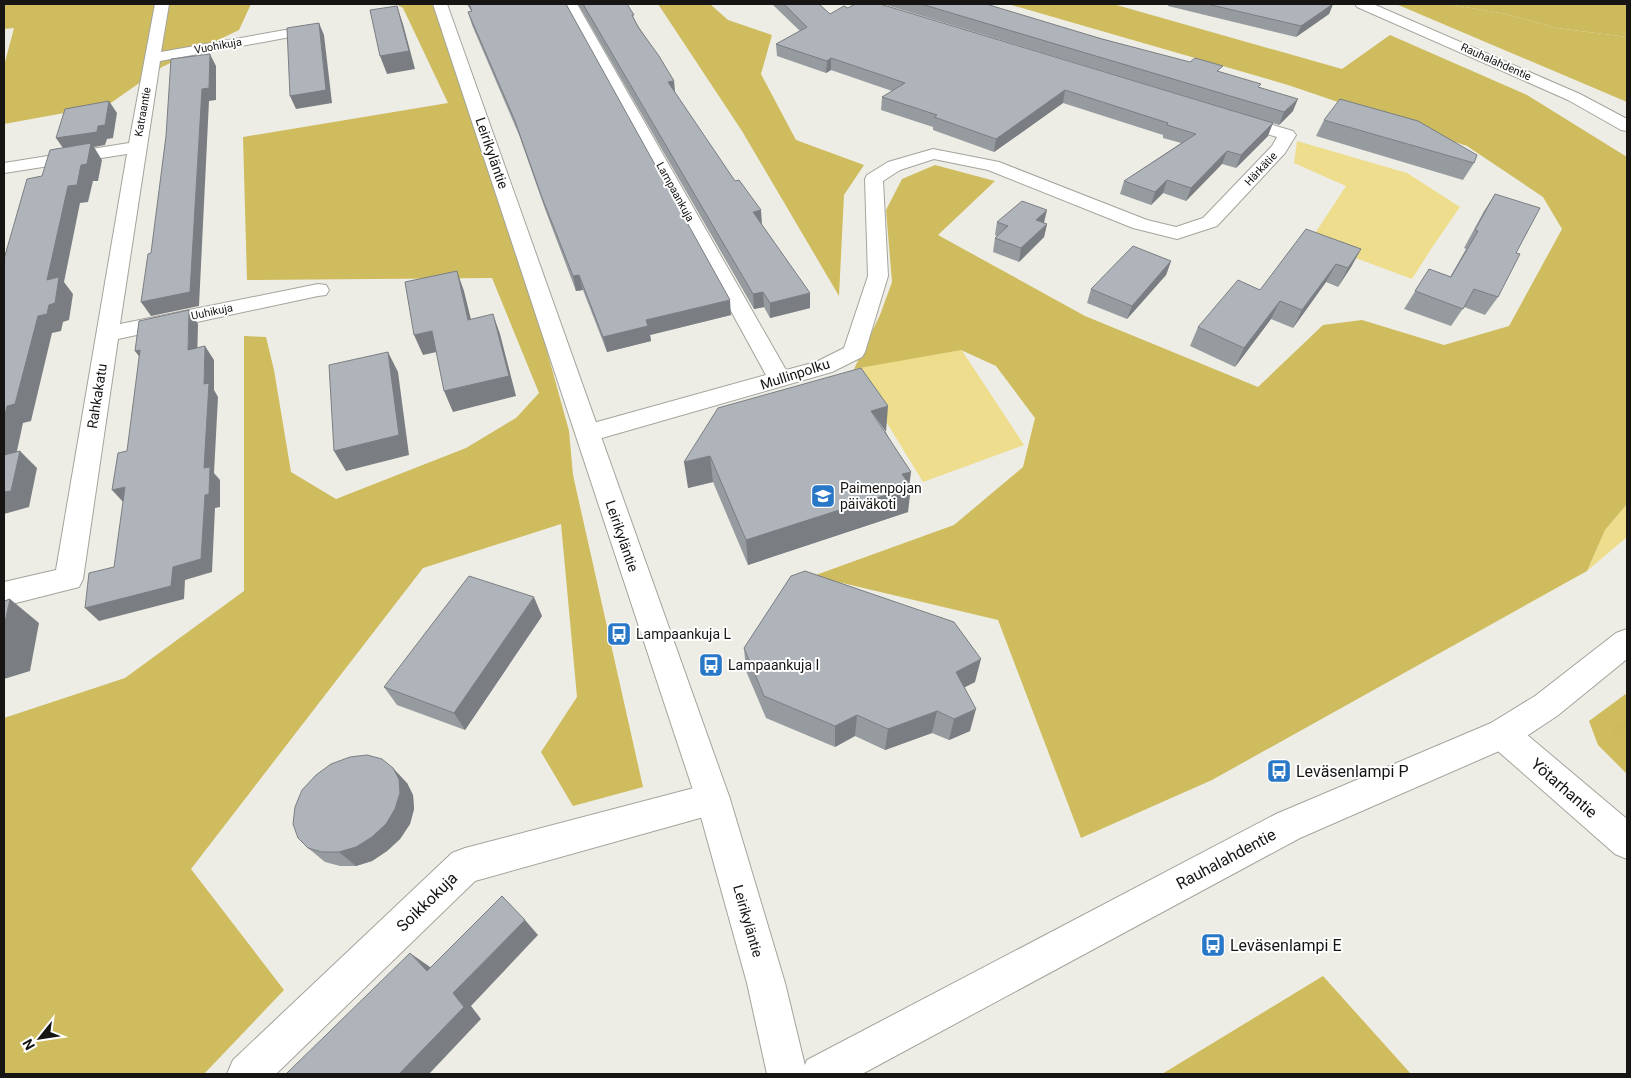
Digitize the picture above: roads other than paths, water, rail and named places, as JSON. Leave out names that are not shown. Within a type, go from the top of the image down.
[{"type":"street","name":"Katraantie","points":[[4,168],[137,147],[162,4]]},
{"type":"street","name":"Leirikyläntie","points":[[440,4],[713,799],[766,983],[787,1074]]},
{"type":"street","name":"Lampaankuja","points":[[570,4],[780,380]]},
{"type":"street","name":"Rauhalahdentie","points":[[1362,4],[1574,97],[1627,126]]},
{"type":"street","name":"Vuohikuja","points":[[152,58],[285,34]]},
{"type":"street","name":"Härkätie","points":[[933,154],[993,166],[1140,224],[1177,234],[1210,222],[1279,149],[1287,135],[1222,115]]},
{"type":"street","name":"Rahkakatu","points":[[4,594],[68,579],[137,147]]},
{"type":"street","name":"Mullinpolku","points":[[588,433],[824,367],[854,352],[878,276],[874,179],[894,166],[933,154]]},
{"type":"street","name":"Uuhikuja","points":[[107,334],[318,290]]},
{"type":"street","name":"Rauhalahdentie","points":[[821,1074],[1288,826],[1365,795],[1502,734],[1546,706],[1627,642]]},
{"type":"street","name":"Yötarhantie","points":[[1502,734],[1627,842]]},
{"type":"street","name":"Soikkokuja","points":[[247,1074],[465,866],[713,799]]},
{"type":"waterway","points":[[1618,731],[1627,722]]},
{"type":"place","name":"Paimenpojan päiväkoti","points":[[823,496]]},
{"type":"place","name":"Lampaankuja L","points":[[619,634]]},
{"type":"place","name":"Lampaankuja I","points":[[711,665]]},
{"type":"place","name":"Leväsenlampi P","points":[[1279,771]]},
{"type":"place","name":"Leväsenlampi E","points":[[1213,945]]}]
